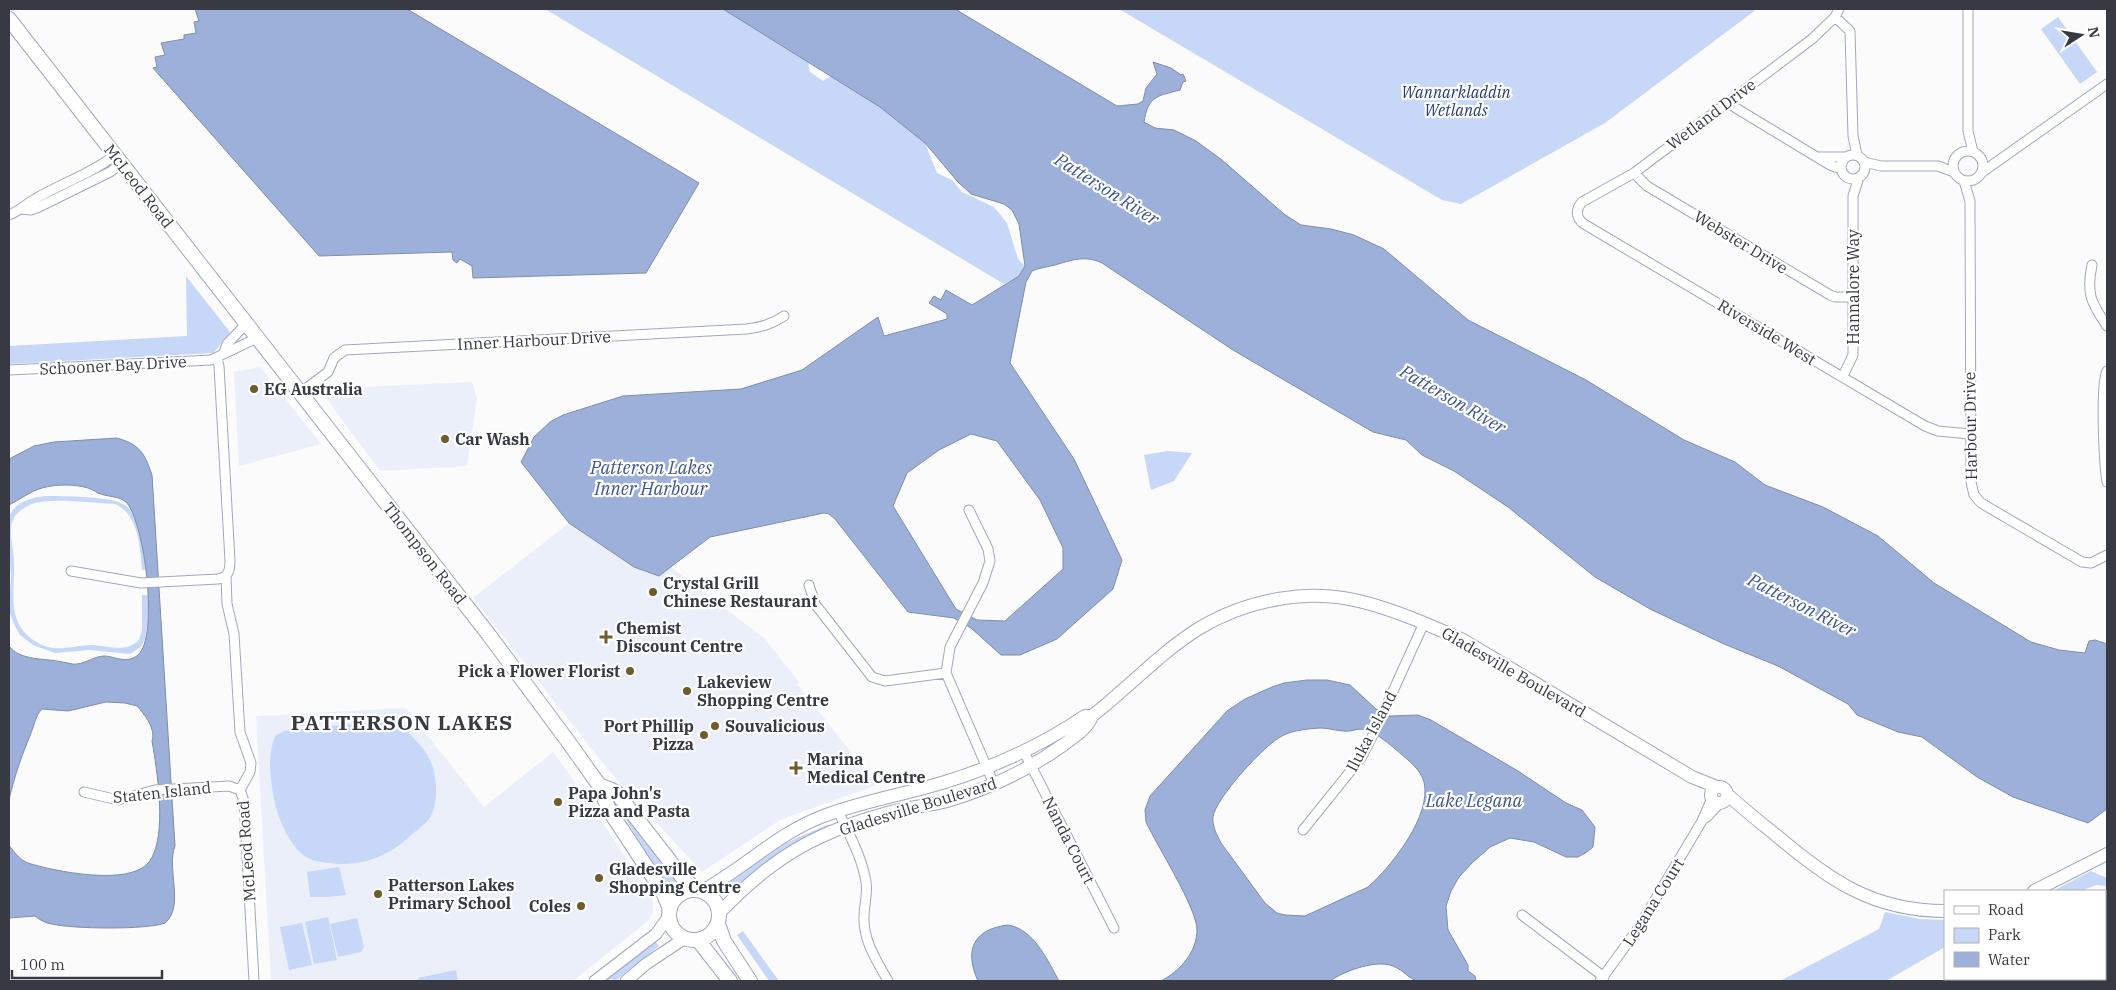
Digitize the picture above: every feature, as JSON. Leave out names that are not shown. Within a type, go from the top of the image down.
[{"type":"main road","name":"McLeod Road","points":[[9,18],[246,324]]},
{"type":"main road","name":"Thompson Road","points":[[246,324],[489,635],[599,785],[609,810],[663,892],[670,912]]},
{"type":"main road","name":"Gladesville Boulevard","points":[[718,918],[764,870],[806,844],[845,827],[891,812],[945,801],[994,784],[1031,765],[1089,724],[1092,716],[1197,630],[1242,609],[1267,601],[1313,596],[1341,597],[1363,601],[1424,623],[1463,640],[1692,777],[1718,797],[1746,812],[1816,869],[1854,891],[1878,900],[1912,908],[1944,911]]},
{"type":"main road","name":"Gladesville Boulevard","points":[[700,890],[726,878],[752,857],[782,837],[818,818],[872,800],[945,782],[986,767],[1024,752],[1085,716],[1092,716]]},
{"type":"main road","name":"Thompson Road","points":[[599,785],[616,792],[683,878],[700,890]]},
{"type":"main road","points":[[2036,890],[2066,877],[2107,854]]},
{"type":"main road","points":[[730,981],[691,939],[674,929],[670,912],[677,896],[690,890],[700,890],[714,899],[728,948],[750,981]]},
{"type":"main road","points":[[691,939],[710,934],[718,918]]},
{"type":"street","points":[[1954,172],[1968,131],[1968,9]]},
{"type":"street","points":[[1726,102],[1840,169],[1850,156],[1853,136],[1850,31],[1837,13]]},
{"type":"street","name":"Wetland Drive","points":[[1577,210],[1582,202],[1634,173],[1812,39],[1837,13]]},
{"type":"street","points":[[1847,178],[1863,170],[1881,166],[1938,166],[1954,172],[1958,178],[1964,181],[1979,176],[2001,158],[2107,84]]},
{"type":"street","points":[[1968,131],[1983,167],[1979,176]]},
{"type":"street","points":[[1938,166],[1959,156],[1977,155],[2001,158]]},
{"type":"street","points":[[1818,157],[1850,156],[1863,170]]},
{"type":"street","points":[[9,215],[22,209],[35,199],[118,159]]},
{"type":"street","name":"Hannalore Way","points":[[1840,169],[1847,178],[1853,196],[1853,355],[1843,376]]},
{"type":"street","name":"Hannalore Way","points":[[1853,196],[1863,170]]},
{"type":"street","name":"Webster Drive","points":[[1634,173],[1647,186],[1830,295],[1835,297],[1853,297]]},
{"type":"street","name":"Harbour Drive","points":[[1970,201],[1979,176]]},
{"type":"street","name":"Harbour Drive","points":[[1964,181],[1970,201],[1971,488],[1980,503],[2085,563],[2095,562],[2107,555]]},
{"type":"street","name":"Riverside West","points":[[1577,210],[1579,220],[1584,224],[1930,428],[1938,432],[1970,434]]},
{"type":"street","points":[[2092,265],[2089,284],[2090,299],[2107,326]]},
{"type":"street","name":"Inner Harbour Drive","points":[[300,393],[328,372],[334,358],[344,350],[747,329],[768,325],[784,316]]},
{"type":"street","points":[[220,356],[226,344],[246,324]]},
{"type":"street","points":[[220,356],[257,338]]},
{"type":"street","name":"Schooner Bay Drive","points":[[9,370],[205,360],[220,356]]},
{"type":"street","name":"McLeod Road","points":[[220,356],[219,366],[230,555],[230,570],[226,577],[227,604],[234,634],[240,736],[251,763],[250,772],[240,790],[244,801],[254,981]]},
{"type":"street","points":[[2107,371],[2104,380],[2104,393],[2107,482]]},
{"type":"street","points":[[969,510],[985,541],[990,561],[983,583],[950,648],[946,672],[994,784]]},
{"type":"street","points":[[71,571],[120,581],[147,583],[226,577]]},
{"type":"street","points":[[808,585],[815,604],[872,677],[885,681],[946,672]]},
{"type":"street","name":"Iluka Island","points":[[1303,830],[1361,758],[1374,734],[1424,623]]},
{"type":"street","name":"Nanda Court","points":[[1024,752],[1114,928]]},
{"type":"street","name":"Staten Island","points":[[84,792],[118,800],[159,790],[229,786],[240,790]]},
{"type":"street","name":"Legana Court","points":[[1602,979],[1637,930],[1718,797]]},
{"type":"street","points":[[838,811],[865,877],[867,892],[864,921],[867,941],[888,981]]},
{"type":"street","points":[[594,981],[656,934],[670,912]]},
{"type":"street","points":[[1522,915],[1602,979]]},
{"type":"street","points":[[626,981],[646,964],[691,939]]},
{"type":"shaded area","points":[[260,367],[321,444],[239,466],[234,372]]},
{"type":"shaded area","points":[[472,382],[477,398],[467,466],[380,471],[326,398],[339,388]]},
{"type":"shaded area","points":[[569,523],[634,567],[659,576],[671,567],[764,638],[799,682],[797,684],[877,785],[780,820],[702,872],[610,772],[473,598]]},
{"type":"shaded area","name":"Patterson Lakes Primary School","points":[[406,708],[484,807],[553,752],[585,796],[650,895],[653,901],[653,911],[648,921],[573,981],[271,981],[256,716]]},
{"type":"green space","points":[[545,9],[723,9],[808,62],[810,72],[823,81],[831,76],[880,107],[925,143],[937,173],[952,180],[962,192],[994,207],[1007,223],[1018,259],[1025,266],[1019,276],[1004,284]]},
{"type":"green space","name":"Wannarkladdin Wetlands","points":[[1119,9],[1757,9],[1605,123],[1461,204],[1442,200]]},
{"type":"green space","points":[[2058,17],[2097,72],[2080,84],[2041,29]]},
{"type":"green space","points":[[186,276],[230,332],[213,353],[9,364],[9,346],[187,336]]},
{"type":"green space","points":[[1167,451],[1192,453],[1174,481],[1151,490],[1144,455]]},
{"type":"green space","points":[[45,496],[98,498],[125,505],[131,511],[139,526],[146,570],[142,570],[139,542],[134,523],[123,509],[115,504],[49,501],[32,504],[22,509],[16,515],[11,529],[14,563],[14,609],[21,628],[29,637],[46,647],[66,648],[92,645],[123,648],[139,640],[142,630],[142,595],[148,595],[148,618],[145,638],[141,647],[130,654],[90,650],[55,653],[33,645],[20,635],[14,624],[9,611],[11,575],[9,517],[19,504]]},
{"type":"green space","points":[[395,720],[414,738],[430,760],[436,780],[436,795],[434,809],[429,819],[400,844],[382,856],[362,862],[351,864],[329,863],[314,861],[303,855],[291,842],[286,833],[274,799],[270,775],[270,760],[275,736],[284,731]]},
{"type":"green space","points":[[613,798],[678,880],[666,886]]},
{"type":"green space","points":[[829,825],[828,829],[769,862],[735,888],[730,882],[781,845]]},
{"type":"green space","points":[[339,867],[346,895],[310,897],[307,872]]},
{"type":"green space","points":[[2091,871],[2107,878],[2107,886],[2096,885],[2084,890],[2055,890]]},
{"type":"green space","points":[[1885,912],[1920,919],[1944,920],[1944,948],[1886,981],[1780,981],[1879,929]]},
{"type":"green space","points":[[328,917],[337,960],[314,964],[305,922]]},
{"type":"green space","points":[[357,918],[364,947],[361,952],[338,957],[330,924]]},
{"type":"green space","points":[[302,923],[312,965],[289,970],[280,927]]},
{"type":"green space","points":[[743,931],[779,981],[769,981],[737,935]]},
{"type":"green space","points":[[654,940],[659,946],[615,981],[612,979],[604,981]]},
{"type":"green space","points":[[456,970],[458,981],[419,981],[418,978]]},
{"type":"water","points":[[195,9],[407,9],[699,183],[646,273],[473,278],[472,266],[460,259],[457,263],[453,260],[452,252],[319,256],[153,68],[157,67],[155,57],[165,55],[161,43],[184,39],[184,35],[196,33],[194,22],[199,21]]},
{"type":"water","points":[[723,9],[955,9],[1117,106],[1138,104],[1143,101],[1146,88],[1157,74],[1153,62],[1171,68],[1181,75],[1183,74],[1186,81],[1183,82],[1180,90],[1155,98],[1148,107],[1144,122],[1155,128],[1174,130],[1196,141],[1222,160],[1284,214],[1301,225],[1331,229],[1354,235],[1384,249],[1468,320],[1586,380],[1684,440],[1735,462],[1765,485],[1823,507],[1878,536],[1934,583],[2031,642],[2059,650],[2085,653],[2089,641],[2095,640],[2107,644],[2107,809],[2088,823],[2013,797],[1977,777],[1922,737],[1898,732],[1857,715],[1848,704],[1778,666],[1724,644],[1650,609],[1595,577],[1508,507],[1454,471],[1422,455],[1406,440],[1373,432],[1233,350],[1102,263],[1090,259],[1073,260],[1032,271],[1026,282],[1010,363],[1074,459],[1122,560],[1113,589],[1057,639],[1020,655],[1001,655],[971,628],[954,618],[908,612],[835,519],[829,514],[824,513],[710,537],[659,576],[634,567],[569,523],[521,462],[534,437],[550,422],[563,415],[623,396],[741,389],[802,370],[878,317],[884,336],[947,319],[947,314],[929,303],[934,296],[941,300],[946,290],[972,305],[1019,276],[1025,266],[1019,224],[1012,210],[1004,204],[971,194],[958,182],[925,143],[880,107]],"holes":[[[971,434],[997,441],[1040,500],[1063,548],[1063,569],[1005,621],[977,620],[956,609],[893,506],[907,473],[939,450]]]},
{"type":"water","points":[[117,438],[131,444],[140,451],[152,475],[175,846],[172,865],[174,907],[171,916],[165,923],[143,927],[76,927],[49,924],[35,916],[9,918],[9,845],[25,862],[55,870],[91,875],[126,874],[139,870],[149,862],[155,851],[160,820],[160,803],[152,741],[153,736],[151,727],[137,706],[106,702],[68,711],[42,709],[36,717],[21,758],[9,800],[9,646],[26,657],[73,664],[101,656],[121,659],[134,658],[138,655],[144,644],[148,626],[148,604],[144,554],[133,514],[126,502],[88,488],[65,485],[38,489],[9,505],[9,459],[34,446],[54,442]]},
{"type":"water","name":"Lake Legana","points":[[1327,680],[1350,685],[1376,709],[1390,716],[1418,715],[1431,720],[1518,771],[1566,803],[1582,810],[1595,827],[1593,847],[1578,857],[1566,857],[1534,842],[1510,838],[1490,847],[1459,877],[1451,891],[1446,906],[1448,930],[1468,965],[1468,971],[1475,976],[1476,981],[1418,981],[1395,967],[1380,964],[1352,970],[1330,981],[1161,981],[1175,972],[1191,953],[1197,930],[1191,907],[1184,892],[1146,822],[1145,810],[1150,796],[1227,711],[1245,699],[1284,683]],"holes":[[[1324,728],[1346,731],[1363,729],[1375,734],[1392,746],[1414,766],[1424,782],[1425,795],[1422,809],[1408,839],[1388,866],[1368,887],[1305,916],[1285,915],[1277,913],[1265,903],[1221,843],[1216,834],[1213,817],[1222,798],[1231,786],[1253,760],[1274,741],[1295,731]]]},
{"type":"water","points":[[1008,925],[1017,928],[1033,939],[1059,981],[978,981],[972,960],[972,951],[975,943],[987,931]]},
{"type":"place","name":"EG Australia","points":[[254,389]]},
{"type":"place","name":"Car Wash","points":[[445,439]]},
{"type":"place","name":"Crystal Grill Chinese Restaurant","points":[[653,592]]},
{"type":"place","name":"Chemist Discount Centre","points":[[606,637]]},
{"type":"place","name":"Pick a Flower Florist","points":[[630,671]]},
{"type":"place","name":"Lakeview Shopping Centre","points":[[687,691]]},
{"type":"place","name":"Souvalicious","points":[[715,726]]},
{"type":"place","name":"Port Phillip Pizza","points":[[704,735]]},
{"type":"place","name":"Marina Medical Centre","points":[[796,768]]},
{"type":"place","name":"Papa John's Pizza and Pasta","points":[[558,802]]},
{"type":"place","name":"Gladesville Shopping Centre","points":[[599,878]]},
{"type":"place","name":"Patterson Lakes Primary School","points":[[378,894]]},
{"type":"place","name":"Coles","points":[[581,906]]},
{"type":"district","name":"PATTERSON LAKES","points":[[402,722]]},
{"type":"water label","name":"Patterson River","points":[[1107,189]]},
{"type":"water label","name":"Patterson River","points":[[1453,399]]},
{"type":"water label","name":"Patterson Lakes Inner Harbour","points":[[651,477]]},
{"type":"water label","name":"Patterson River","points":[[1802,605]]}]
